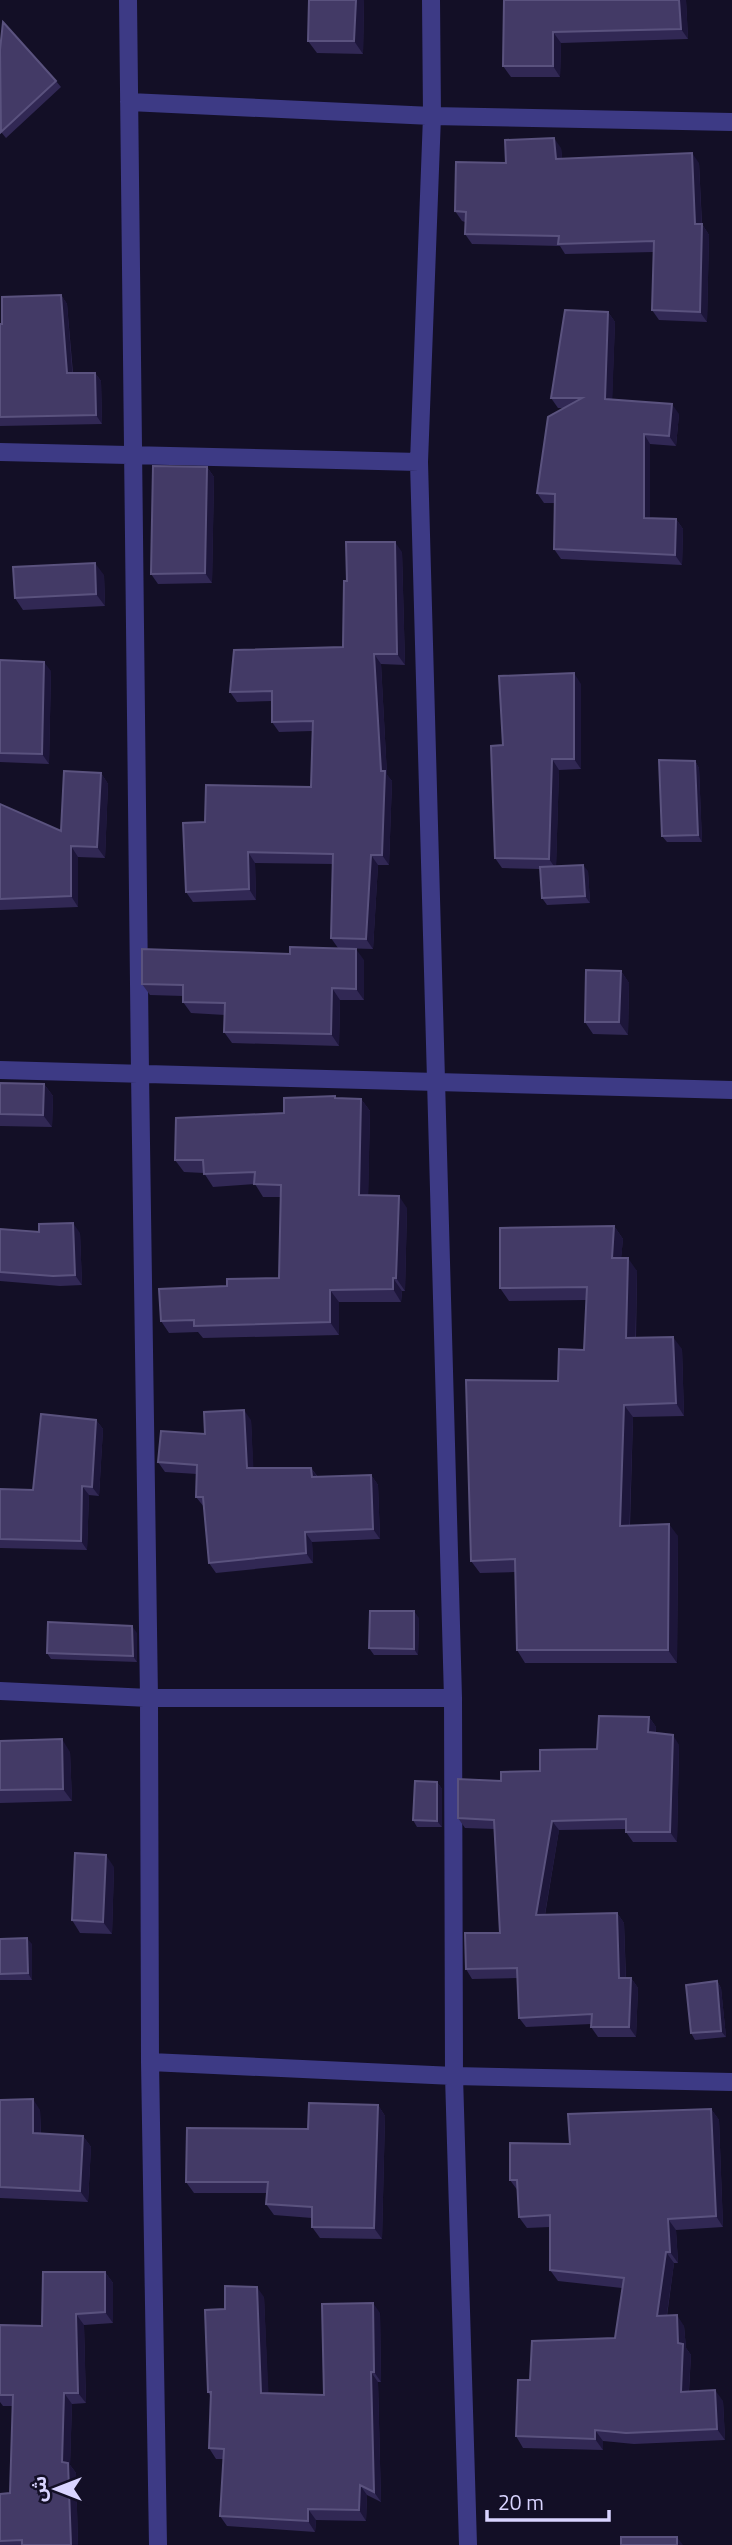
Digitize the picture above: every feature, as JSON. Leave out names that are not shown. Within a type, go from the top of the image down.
[{"type":"street","points":[[128,0],[139,1073],[149,1698],[150,2062],[158,2545]]},
{"type":"street","points":[[431,0],[432,116],[419,462],[453,1698],[454,2076],[468,2545]]},
{"type":"street","points":[[129,102],[432,116],[732,122]]},
{"type":"street","points":[[0,452],[419,462]]},
{"type":"street","points":[[0,1070],[732,1090]]},
{"type":"street","points":[[0,1691],[149,1698],[453,1698]]},
{"type":"street","points":[[150,2062],[454,2076],[732,2082]]},
{"type":"building","points":[[309,0],[356,0],[354,41],[308,41]]},
{"type":"building","points":[[504,0],[679,0],[681,29],[553,32],[553,66],[503,66]]},
{"type":"building","points":[[3,22],[56,81],[1,132],[0,50]]},
{"type":"building","points":[[554,138],[556,159],[692,153],[695,224],[702,224],[700,312],[652,310],[654,241],[558,244],[559,236],[465,234],[466,212],[455,211],[456,162],[506,163],[505,140]]},
{"type":"building","points":[[61,295],[67,373],[95,373],[96,415],[0,417],[2,297]]},
{"type":"building","points":[[565,310],[608,312],[605,399],[672,404],[669,436],[644,434],[644,518],[676,519],[675,555],[554,549],[555,494],[537,493],[548,417],[582,398],[551,398]]},
{"type":"building","points":[[153,466],[207,467],[205,573],[151,574]]},
{"type":"building","points":[[346,542],[395,542],[397,654],[374,654],[381,771],[385,771],[382,855],[371,855],[366,939],[331,938],[333,854],[248,852],[249,889],[186,892],[183,823],[205,822],[206,785],[311,787],[313,721],[272,722],[272,691],[230,692],[234,650],[343,647],[344,581],[347,581]]},
{"type":"building","points":[[95,563],[96,594],[15,598],[13,567]]},
{"type":"building","points":[[0,660],[44,662],[42,754],[0,753]]},
{"type":"building","points":[[574,673],[574,759],[552,759],[549,859],[495,858],[491,746],[503,745],[499,676]]},
{"type":"building","points":[[659,760],[695,761],[698,835],[662,836]]},
{"type":"building","points":[[64,771],[101,773],[97,847],[71,846],[71,896],[0,899],[0,804],[61,831]]},
{"type":"building","points":[[583,865],[585,896],[542,898],[540,867]]},
{"type":"building","points":[[290,947],[356,949],[356,989],[332,988],[331,1034],[224,1032],[225,1003],[183,1002],[183,985],[142,984],[142,949],[290,954]]},
{"type":"building","points":[[586,970],[621,971],[619,1022],[585,1022]]},
{"type":"building","points":[[0,1083],[44,1084],[43,1115],[0,1114]]},
{"type":"building","points":[[335,1096],[361,1099],[359,1195],[399,1196],[396,1278],[393,1278],[393,1289],[330,1290],[330,1322],[194,1326],[194,1320],[161,1321],[159,1289],[227,1286],[227,1279],[279,1278],[281,1185],[254,1184],[255,1172],[204,1174],[203,1160],[175,1160],[176,1118],[284,1113],[284,1098]]},
{"type":"building","points":[[73,1223],[75,1275],[0,1272],[0,1229],[39,1232],[39,1224]]},
{"type":"building","points":[[614,1226],[612,1258],[628,1258],[626,1338],[673,1337],[676,1403],[624,1405],[620,1526],[669,1524],[668,1650],[517,1650],[515,1559],[471,1561],[466,1380],[558,1381],[559,1349],[584,1350],[587,1287],[500,1288],[500,1228]]},
{"type":"building","points":[[244,1410],[247,1468],[311,1468],[312,1477],[371,1475],[373,1529],[305,1532],[306,1553],[209,1563],[203,1497],[196,1497],[197,1465],[158,1462],[161,1431],[205,1434],[204,1412]]},
{"type":"building","points":[[41,1414],[96,1420],[92,1487],[82,1486],[81,1541],[0,1539],[0,1489],[33,1490]]},
{"type":"building","points":[[370,1611],[414,1611],[414,1649],[369,1648]]},
{"type":"building","points":[[48,1622],[132,1626],[133,1656],[47,1653]]},
{"type":"building","points":[[599,1716],[649,1717],[648,1732],[673,1735],[670,1832],[626,1832],[626,1819],[552,1821],[536,1915],[617,1913],[619,1978],[631,1978],[629,2027],[591,2027],[592,2014],[519,2018],[517,1968],[466,1969],[465,1933],[500,1933],[494,1820],[458,1818],[458,1779],[501,1781],[501,1772],[540,1771],[540,1750],[597,1749]]},
{"type":"building","points":[[62,1739],[63,1789],[0,1790],[0,1741]]},
{"type":"building","points":[[415,1781],[437,1782],[437,1821],[413,1820]]},
{"type":"building","points":[[75,1853],[106,1855],[103,1922],[72,1920]]},
{"type":"building","points":[[27,1938],[28,1973],[0,1974],[0,1939]]},
{"type":"building","points":[[717,1981],[721,2031],[691,2033],[686,1985]]},
{"type":"building","points":[[33,2099],[33,2133],[83,2136],[80,2191],[0,2187],[0,2100]]},
{"type":"building","points":[[309,2103],[378,2105],[374,2228],[312,2227],[312,2207],[266,2204],[268,2182],[186,2182],[187,2128],[308,2129]]},
{"type":"building","points":[[711,2109],[716,2216],[668,2219],[670,2252],[666,2252],[657,2316],[677,2315],[678,2343],[683,2344],[681,2392],[715,2390],[717,2429],[626,2433],[595,2430],[595,2439],[516,2436],[518,2380],[530,2380],[532,2341],[615,2338],[624,2278],[550,2270],[550,2215],[519,2217],[517,2180],[510,2180],[510,2143],[570,2144],[568,2114]]},
{"type":"building","points":[[43,2272],[105,2272],[105,2312],[76,2314],[78,2393],[64,2393],[62,2462],[68,2463],[71,2545],[22,2545],[22,2540],[0,2541],[0,2494],[10,2493],[13,2395],[0,2395],[0,2325],[42,2326]]},
{"type":"building","points":[[225,2286],[257,2287],[261,2393],[324,2395],[322,2304],[373,2303],[374,2372],[371,2372],[374,2492],[360,2485],[359,2510],[308,2509],[308,2521],[220,2516],[224,2449],[209,2448],[211,2392],[208,2392],[205,2310],[225,2309]]},
{"type":"building","points":[[621,2537],[677,2537],[677,2545],[621,2545]]}]
